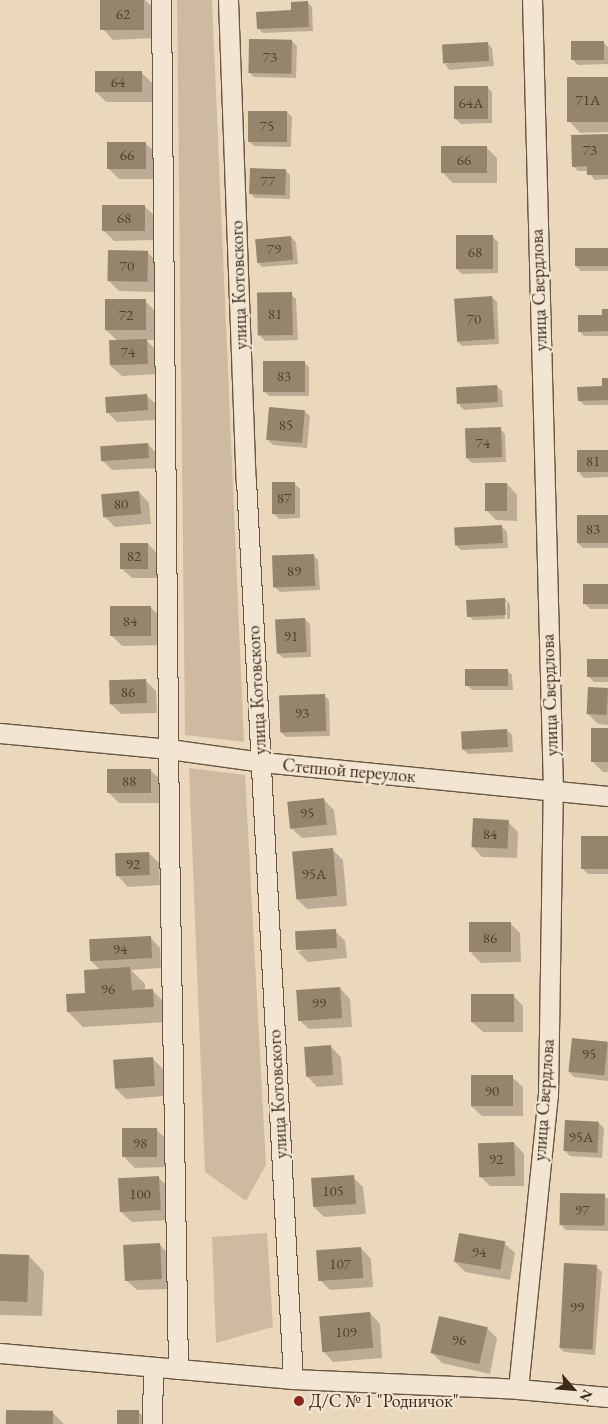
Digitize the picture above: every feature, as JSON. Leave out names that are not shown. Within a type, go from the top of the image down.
[{"type":"street","points":[[161,0],[178,1369]]},
{"type":"street","name":"улица Котовского","points":[[228,0],[246,480],[293,1379]]},
{"type":"street","name":"улица Свердлова","points":[[518,1389],[548,1096],[553,790],[532,0]]},
{"type":"street","name":"Степной переулок","points":[[0,732],[169,749],[261,762],[608,796]]},
{"type":"street","points":[[0,1353],[293,1379],[518,1389],[608,1397]]},
{"type":"street","points":[[152,1424],[153,1367]]},
{"type":"shaded area","points":[[177,0],[212,0],[244,742],[185,735]]},
{"type":"shaded area","points":[[189,768],[245,775],[266,1165],[246,1201],[205,1172]]},
{"type":"shaded area","points":[[267,1233],[273,1327],[216,1343],[212,1237]]},
{"type":"building","points":[[100,0],[144,0],[144,30],[100,30]]},
{"type":"building","points":[[308,1],[309,27],[257,29],[256,12],[291,10],[291,2]]},
{"type":"building","points":[[249,39],[292,40],[291,74],[248,73]]},
{"type":"building","points":[[571,41],[604,41],[604,60],[571,60]]},
{"type":"building","points":[[488,42],[489,61],[443,63],[442,44]]},
{"type":"building","points":[[95,71],[142,71],[142,92],[95,92]]},
{"type":"building","points":[[567,77],[608,77],[608,122],[567,122]]},
{"type":"building","points":[[454,86],[488,86],[488,119],[454,119]]},
{"type":"building","points":[[248,111],[287,111],[287,142],[248,142]]},
{"type":"building","points":[[608,134],[608,175],[587,175],[587,166],[572,167],[571,135]]},
{"type":"building","points":[[107,142],[146,142],[146,169],[107,169]]},
{"type":"building","points":[[441,146],[487,146],[487,173],[441,173]]},
{"type":"building","points":[[250,168],[286,169],[285,195],[249,194]]},
{"type":"building","points":[[102,205],[145,205],[145,231],[102,231]]},
{"type":"building","points":[[456,235],[493,235],[493,269],[456,269]]},
{"type":"building","points":[[291,236],[293,260],[257,263],[255,239]]},
{"type":"building","points":[[575,248],[608,248],[608,266],[575,266]]},
{"type":"building","points":[[108,250],[148,251],[147,282],[107,281]]},
{"type":"building","points":[[292,292],[293,335],[258,336],[257,293]]},
{"type":"building","points":[[492,296],[495,339],[457,342],[454,299]]},
{"type":"building","points":[[105,299],[146,299],[146,330],[105,330]]},
{"type":"building","points":[[602,309],[608,309],[608,331],[578,332],[578,315],[602,315]]},
{"type":"building","points":[[147,339],[148,364],[110,365],[109,340]]},
{"type":"building","points":[[263,361],[305,361],[305,392],[263,392]]},
{"type":"building","points":[[602,378],[608,378],[608,400],[578,401],[577,387],[602,386]]},
{"type":"building","points":[[497,385],[498,402],[457,404],[456,387]]},
{"type":"building","points":[[147,394],[148,410],[106,413],[105,397]]},
{"type":"building","points":[[269,407],[305,410],[302,443],[266,440]]},
{"type":"building","points":[[501,427],[502,457],[466,458],[465,428]]},
{"type":"building","points":[[148,443],[149,458],[101,461],[100,446]]},
{"type":"building","points":[[577,450],[608,450],[608,472],[577,472]]},
{"type":"building","points":[[272,482],[295,482],[295,514],[272,514]]},
{"type":"building","points":[[485,483],[507,483],[507,511],[485,511]]},
{"type":"building","points":[[139,491],[141,514],[103,517],[101,494]]},
{"type":"building","points":[[577,515],[608,515],[608,543],[577,543]]},
{"type":"building","points":[[502,525],[503,543],[455,545],[454,528]]},
{"type":"building","points":[[120,543],[148,543],[148,569],[120,569]]},
{"type":"building","points":[[314,554],[315,586],[273,587],[272,555]]},
{"type":"building","points":[[583,584],[608,584],[608,604],[583,604]]},
{"type":"building","points":[[505,598],[506,615],[467,617],[466,600]]},
{"type":"building","points":[[110,606],[151,606],[151,636],[110,636]]},
{"type":"building","points":[[305,618],[307,652],[277,654],[275,620]]},
{"type":"building","points":[[587,659],[608,659],[608,677],[587,677]]},
{"type":"building","points":[[465,669],[508,669],[508,686],[465,686]]},
{"type":"building","points":[[146,679],[147,703],[110,704],[109,680]]},
{"type":"building","points":[[588,687],[608,688],[607,715],[587,714]]},
{"type":"building","points":[[325,694],[326,731],[280,733],[279,696]]},
{"type":"building","points":[[591,728],[608,728],[608,762],[591,762]]},
{"type":"building","points":[[507,729],[508,747],[462,749],[461,731]]},
{"type":"building","points":[[107,769],[151,769],[151,793],[107,793]]},
{"type":"building","points":[[324,798],[327,825],[290,829],[287,802]]},
{"type":"building","points":[[473,818],[509,820],[507,849],[471,847]]},
{"type":"building","points":[[581,836],[608,836],[608,869],[581,869]]},
{"type":"building","points":[[333,848],[337,896],[296,899],[292,852]]},
{"type":"building","points":[[149,852],[150,875],[116,876],[115,853]]},
{"type":"building","points":[[469,922],[511,922],[511,952],[469,952]]},
{"type":"building","points":[[336,929],[337,948],[296,950],[295,931]]},
{"type":"building","points":[[151,936],[152,958],[90,961],[89,939]]},
{"type":"building","points":[[130,967],[132,990],[153,989],[154,1007],[67,1012],[66,994],[85,993],[84,970]]},
{"type":"building","points":[[340,987],[342,1018],[298,1021],[296,990]]},
{"type":"building","points":[[471,994],[514,994],[514,1022],[471,1022]]},
{"type":"building","points":[[572,1038],[608,1042],[604,1076],[568,1072]]},
{"type":"building","points":[[331,1045],[333,1075],[306,1077],[304,1047]]},
{"type":"building","points":[[153,1057],[155,1086],[115,1089],[113,1060]]},
{"type":"building","points":[[471,1075],[513,1075],[513,1106],[471,1106]]},
{"type":"building","points":[[565,1120],[599,1122],[597,1153],[563,1151]]},
{"type":"building","points":[[122,1128],[157,1128],[157,1157],[122,1157]]},
{"type":"building","points":[[514,1142],[515,1176],[479,1177],[478,1143]]},
{"type":"building","points":[[354,1175],[356,1204],[313,1207],[311,1178]]},
{"type":"building","points":[[159,1176],[161,1210],[120,1212],[118,1178]]},
{"type":"building","points":[[560,1193],[605,1194],[604,1226],[559,1225]]},
{"type":"building","points":[[459,1233],[505,1241],[500,1270],[454,1262]]},
{"type":"building","points":[[160,1243],[162,1279],[125,1281],[123,1245]]},
{"type":"building","points":[[361,1247],[363,1278],[318,1281],[316,1250]]},
{"type":"building","points":[[0,1254],[29,1255],[27,1302],[0,1301]]},
{"type":"building","points":[[564,1263],[597,1265],[593,1350],[560,1348]]},
{"type":"building","points":[[370,1312],[373,1348],[322,1352],[319,1316]]},
{"type":"building","points":[[439,1316],[488,1327],[479,1364],[430,1353]]},
{"type":"building","points":[[6,1410],[53,1411],[53,1424],[6,1424]]},
{"type":"building","points":[[117,1410],[139,1410],[139,1424],[117,1424]]},
{"type":"place","name":"Д/С № 1 \"Родничок\"","points":[[299,1401]]}]
